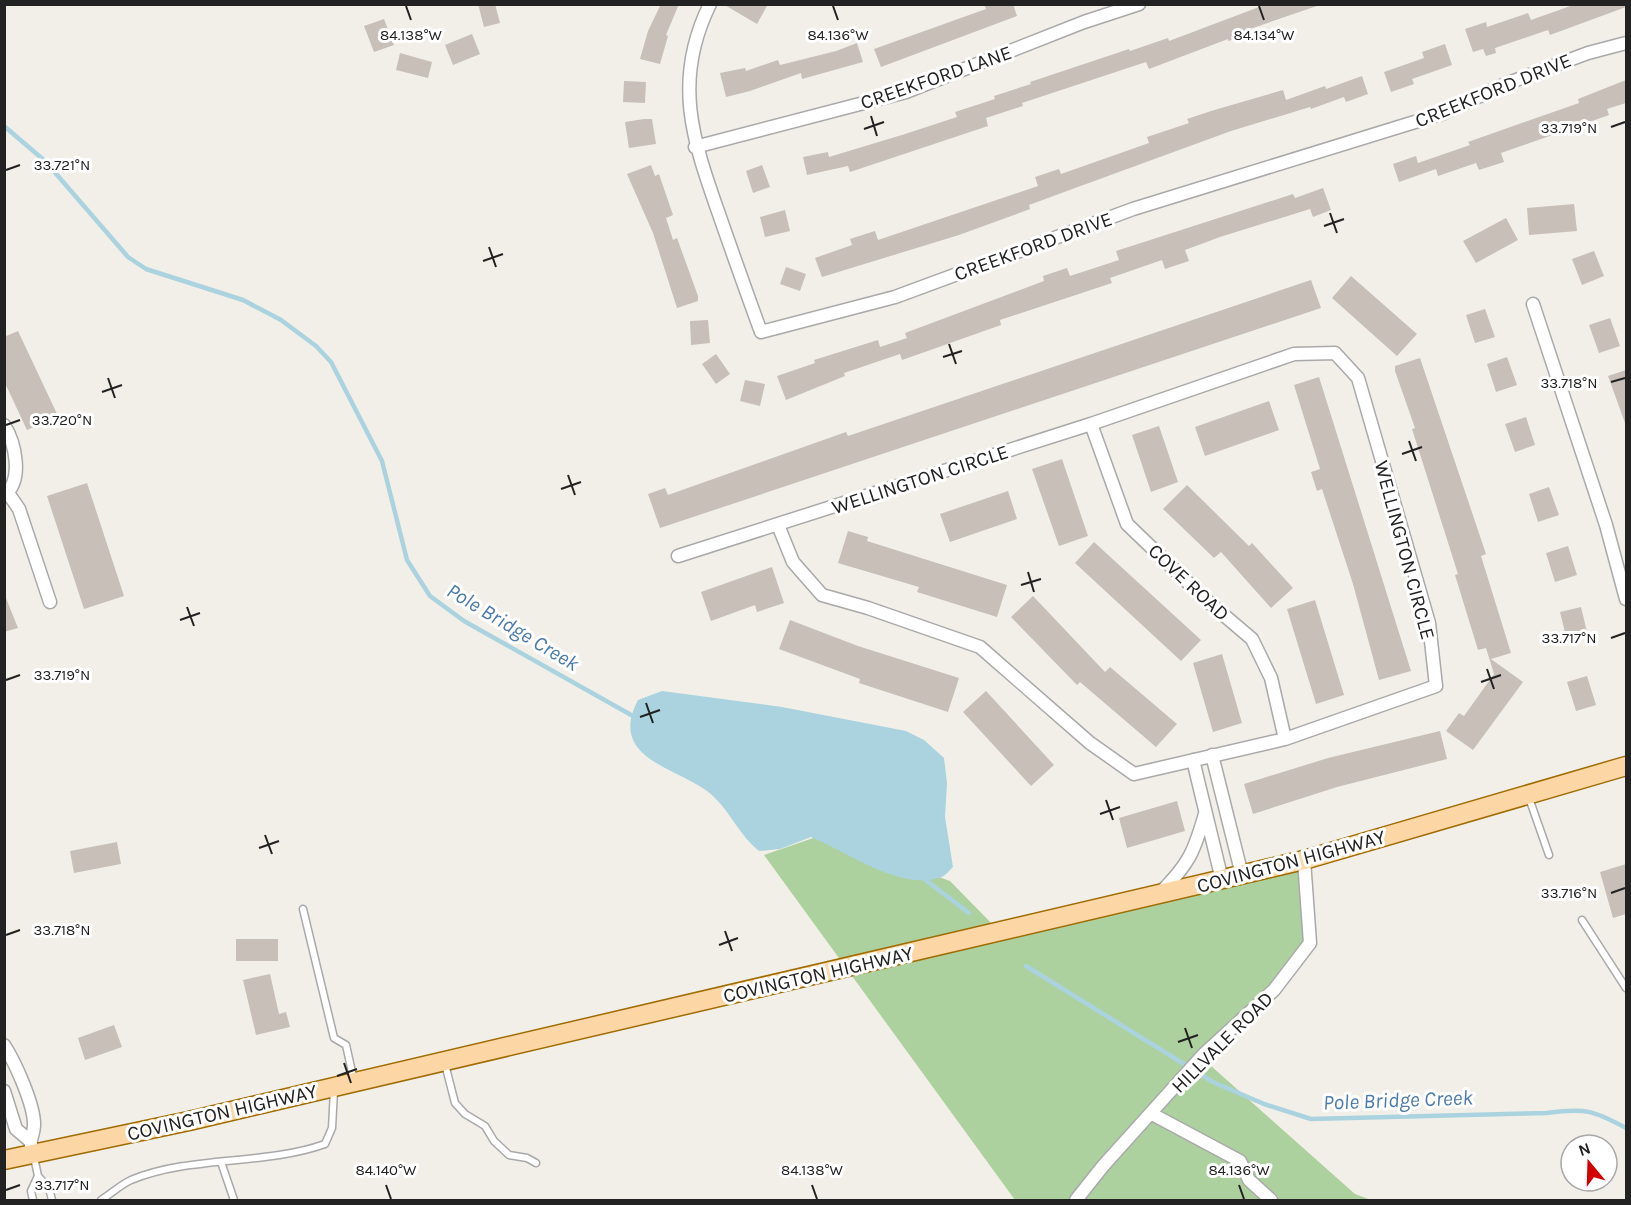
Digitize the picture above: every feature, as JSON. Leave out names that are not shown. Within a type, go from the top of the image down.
[{"type":"main road","name":"COVINGTON HIGHWAY","points":[[4,1160],[31,1147],[334,1086],[1222,880],[1304,860],[1626,766]]},
{"type":"street","name":"CREEKFORD DRIVE","points":[[710,4],[699,26],[691,69],[688,98],[695,147],[761,332],[895,297],[1133,209],[1444,113],[1503,85],[1588,53],[1626,42]]},
{"type":"street","name":"CREEKFORD LANE","points":[[695,147],[906,92],[1084,22],[1139,4]]},
{"type":"street","points":[[1533,304],[1606,525],[1626,599]]},
{"type":"street","name":"WELLINGTON CIRCLE","points":[[678,556],[1091,424],[1294,354],[1335,353],[1358,378],[1430,623],[1436,686],[1285,739],[1134,774],[1090,743],[980,647],[868,608],[822,595],[793,562],[778,525]]},
{"type":"street","name":"COVE ROAD","points":[[1091,424],[1127,524],[1205,599],[1252,639],[1271,678],[1285,739]]},
{"type":"street","points":[[4,425],[11,436],[17,466],[7,494],[19,509],[50,602]]},
{"type":"street","points":[[1212,755],[1242,875]]},
{"type":"street","points":[[1193,760],[1222,880]]},
{"type":"street","points":[[1156,896],[1180,873],[1194,853],[1206,813]]},
{"type":"street","name":"HILLVALE ROAD","points":[[1076,1200],[1103,1166],[1186,1077],[1203,1055],[1274,990],[1310,943],[1304,860]]},
{"type":"street","points":[[4,1045],[23,1082],[34,1126],[31,1147]]},
{"type":"street","points":[[4,1091],[16,1129],[31,1147]]},
{"type":"street","points":[[1152,1114],[1240,1161],[1249,1180],[1271,1200]]},
{"type":"lane","points":[[1528,794],[1549,855]]},
{"type":"lane","points":[[303,909],[334,1038],[346,1045],[354,1081]]},
{"type":"lane","points":[[1582,920],[1626,988]]},
{"type":"lane","points":[[444,1060],[455,1103],[465,1114],[485,1126],[494,1141],[509,1155],[527,1158],[536,1163]]},
{"type":"lane","points":[[101,1200],[128,1181],[157,1171],[300,1153],[325,1144],[332,1128],[334,1086]]},
{"type":"lane","points":[[31,1147],[38,1176],[49,1188],[52,1200]]},
{"type":"lane","points":[[221,1162],[234,1200]]},
{"type":"lane","points":[[33,1200],[31,1191],[38,1176]]},
{"type":"green space","points":[[822,835],[950,881],[999,931],[1242,866],[1304,870],[1310,943],[1201,1057],[1355,1194],[1371,1200],[1015,1200],[764,855]]},
{"type":"water","points":[[662,691],[782,707],[906,731],[924,740],[944,758],[947,783],[945,817],[953,867],[939,878],[907,879],[874,868],[811,837],[780,849],[759,851],[746,839],[715,798],[640,751],[632,738],[631,721],[638,700]]},
{"type":"building","points":[[478,4],[495,4],[500,23],[484,27]]},
{"type":"building","points":[[661,4],[679,4],[666,35],[668,36],[660,64],[640,59],[648,31]]},
{"type":"building","points":[[723,4],[768,4],[757,24]]},
{"type":"building","points":[[984,4],[1013,4],[1017,16],[881,67],[874,49],[986,9]]},
{"type":"building","points":[[1267,4],[1317,6],[1247,30],[1249,34],[1228,41],[1228,39],[1149,69],[1146,62],[1022,103],[1023,106],[986,118],[988,126],[850,172],[848,166],[807,175],[803,157],[828,152],[829,157],[957,117],[955,112],[995,99],[994,96],[1031,84],[1030,82],[1129,49],[1130,51],[1168,38],[1169,41]]},
{"type":"building","points":[[1576,4],[1626,4],[1626,7],[1550,35],[1548,30],[1495,48],[1496,53],[1486,56],[1483,49],[1473,52],[1465,29],[1486,22],[1487,27],[1528,13],[1531,20]]},
{"type":"building","points":[[384,19],[394,45],[374,52],[364,26]]},
{"type":"building","points":[[472,34],[480,54],[453,65],[445,45]]},
{"type":"building","points":[[857,43],[863,62],[802,79],[801,73],[726,97],[720,73],[745,68],[746,71],[778,60],[780,65],[836,51]]},
{"type":"building","points":[[1445,44],[1452,65],[1412,79],[1414,84],[1391,92],[1384,72],[1424,58],[1422,52]]},
{"type":"building","points":[[400,53],[432,62],[428,78],[396,70]]},
{"type":"building","points":[[1362,76],[1368,94],[1346,102],[1344,97],[1311,109],[1310,107],[1231,131],[1029,205],[1030,209],[959,235],[822,277],[815,258],[852,245],[850,239],[875,231],[878,240],[1038,186],[1035,177],[1059,169],[1061,174],[1149,143],[1147,137],[1189,123],[1187,119],[1211,111],[1283,90],[1286,100]]},
{"type":"building","points":[[1626,80],[1626,103],[1607,109],[1609,115],[1501,153],[1504,162],[1479,170],[1476,163],[1438,176],[1436,169],[1399,182],[1393,164],[1416,156],[1418,163],[1470,145],[1468,142],[1579,103],[1578,99]]},
{"type":"building","points":[[624,81],[646,82],[645,103],[623,102]]},
{"type":"building","points":[[652,119],[656,144],[629,148],[625,122]]},
{"type":"building","points":[[651,165],[655,176],[659,174],[673,215],[666,218],[673,240],[677,238],[698,296],[698,301],[677,308],[653,233],[627,174]]},
{"type":"building","points":[[762,165],[770,187],[753,193],[746,171]]},
{"type":"building","points":[[1323,188],[1331,210],[1313,217],[1310,209],[1220,237],[1185,250],[1189,261],[1165,269],[1162,260],[1110,278],[1112,283],[1000,320],[1001,325],[902,360],[900,354],[844,373],[845,376],[786,400],[777,376],[815,363],[814,360],[878,340],[880,347],[907,338],[905,333],[1044,281],[1043,276],[1067,268],[1070,276],[1119,260],[1116,251],[1293,194],[1295,198]]},
{"type":"building","points":[[1574,204],[1577,231],[1529,235],[1527,208]]},
{"type":"building","points":[[785,210],[790,231],[765,237],[760,217]]},
{"type":"building","points":[[1506,218],[1518,240],[1476,263],[1463,241]]},
{"type":"building","points":[[1594,251],[1604,276],[1582,285],[1572,259]]},
{"type":"building","points":[[786,267],[806,274],[800,291],[780,284]]},
{"type":"building","points":[[1351,276],[1417,334],[1397,356],[1332,298]]},
{"type":"building","points":[[1311,280],[1321,308],[660,528],[648,494],[665,488],[668,495],[846,432],[848,436]]},
{"type":"building","points":[[1485,309],[1495,337],[1475,343],[1466,315]]},
{"type":"building","points":[[1610,318],[1620,346],[1599,353],[1589,325]]},
{"type":"building","points":[[708,320],[710,343],[691,345],[690,321]]},
{"type":"building","points":[[18,331],[58,416],[27,430],[4,381],[4,337]]},
{"type":"building","points":[[716,354],[730,374],[716,384],[702,364]]},
{"type":"building","points":[[1507,357],[1517,385],[1496,392],[1487,364]]},
{"type":"building","points":[[1420,358],[1486,554],[1481,556],[1511,653],[1491,659],[1523,682],[1473,750],[1446,731],[1459,713],[1464,716],[1494,674],[1486,648],[1478,650],[1455,575],[1458,574],[1412,429],[1415,428],[1395,371],[1395,366]]},
{"type":"building","points":[[1626,370],[1626,423],[1625,423],[1608,376]]},
{"type":"building","points":[[1319,377],[1411,671],[1379,680],[1353,584],[1322,489],[1317,491],[1311,472],[1320,469],[1294,385]]},
{"type":"building","points":[[745,380],[765,384],[760,406],[740,401]]},
{"type":"building","points":[[1269,401],[1279,430],[1205,456],[1195,427]]},
{"type":"building","points":[[1526,417],[1535,445],[1515,452],[1505,424]]},
{"type":"building","points":[[1159,426],[1178,482],[1151,492],[1132,435]]},
{"type":"building","points":[[1062,459],[1088,536],[1059,546],[1032,469]]},
{"type":"building","points":[[87,483],[124,596],[84,609],[47,496]]},
{"type":"building","points":[[1187,485],[1249,546],[1252,543],[1293,588],[1271,608],[1221,552],[1214,558],[1163,509]]},
{"type":"building","points":[[1549,487],[1559,515],[1538,522],[1529,494]]},
{"type":"building","points":[[1008,491],[1017,519],[950,542],[940,514]]},
{"type":"building","points":[[848,531],[868,537],[867,541],[1007,585],[997,617],[917,592],[919,587],[838,563]]},
{"type":"building","points":[[1094,542],[1201,640],[1181,661],[1075,563]]},
{"type":"building","points":[[1568,546],[1577,575],[1555,582],[1546,553]]},
{"type":"building","points":[[772,567],[784,603],[757,612],[755,605],[711,621],[701,592]]},
{"type":"building","points":[[4,593],[18,628],[4,632]]},
{"type":"building","points":[[1033,596],[1105,672],[1110,667],[1177,724],[1156,747],[1080,682],[1077,685],[1011,617]]},
{"type":"building","points":[[1315,600],[1344,695],[1316,704],[1287,609]]},
{"type":"building","points":[[1581,607],[1588,636],[1567,641],[1560,612]]},
{"type":"building","points":[[790,620],[858,646],[959,678],[948,712],[859,683],[860,679],[779,649]]},
{"type":"building","points":[[1222,654],[1242,723],[1213,732],[1193,663]]},
{"type":"building","points":[[1587,676],[1596,705],[1576,711],[1567,682]]},
{"type":"building","points":[[986,691],[1054,765],[1031,786],[963,712]]},
{"type":"building","points":[[1440,731],[1447,759],[1337,787],[1253,814],[1244,784],[1328,758]]},
{"type":"building","points":[[1177,801],[1185,831],[1127,848],[1119,818]]},
{"type":"building","points":[[117,842],[121,864],[74,873],[70,851]]},
{"type":"building","points":[[1626,864],[1626,914],[1613,918],[1600,872]]},
{"type":"building","points":[[236,939],[278,939],[278,961],[236,961]]},
{"type":"building","points":[[270,974],[279,1014],[286,1012],[290,1027],[256,1035],[243,980]]},
{"type":"building","points":[[114,1025],[122,1047],[85,1060],[78,1038]]},
{"type":"waterway","name":"Pole Bridge Creek","points":[[4,126],[45,161],[128,257],[146,269],[243,300],[281,320],[316,346],[331,362],[382,461],[407,560],[430,596],[464,621],[633,716]]},
{"type":"waterway","name":"Pole Bridge Creek","points":[[923,878],[969,913]]},
{"type":"waterway","name":"Pole Bridge Creek","points":[[1026,966],[1213,1082],[1264,1104],[1311,1119],[1580,1111],[1597,1114],[1626,1128]]}]
